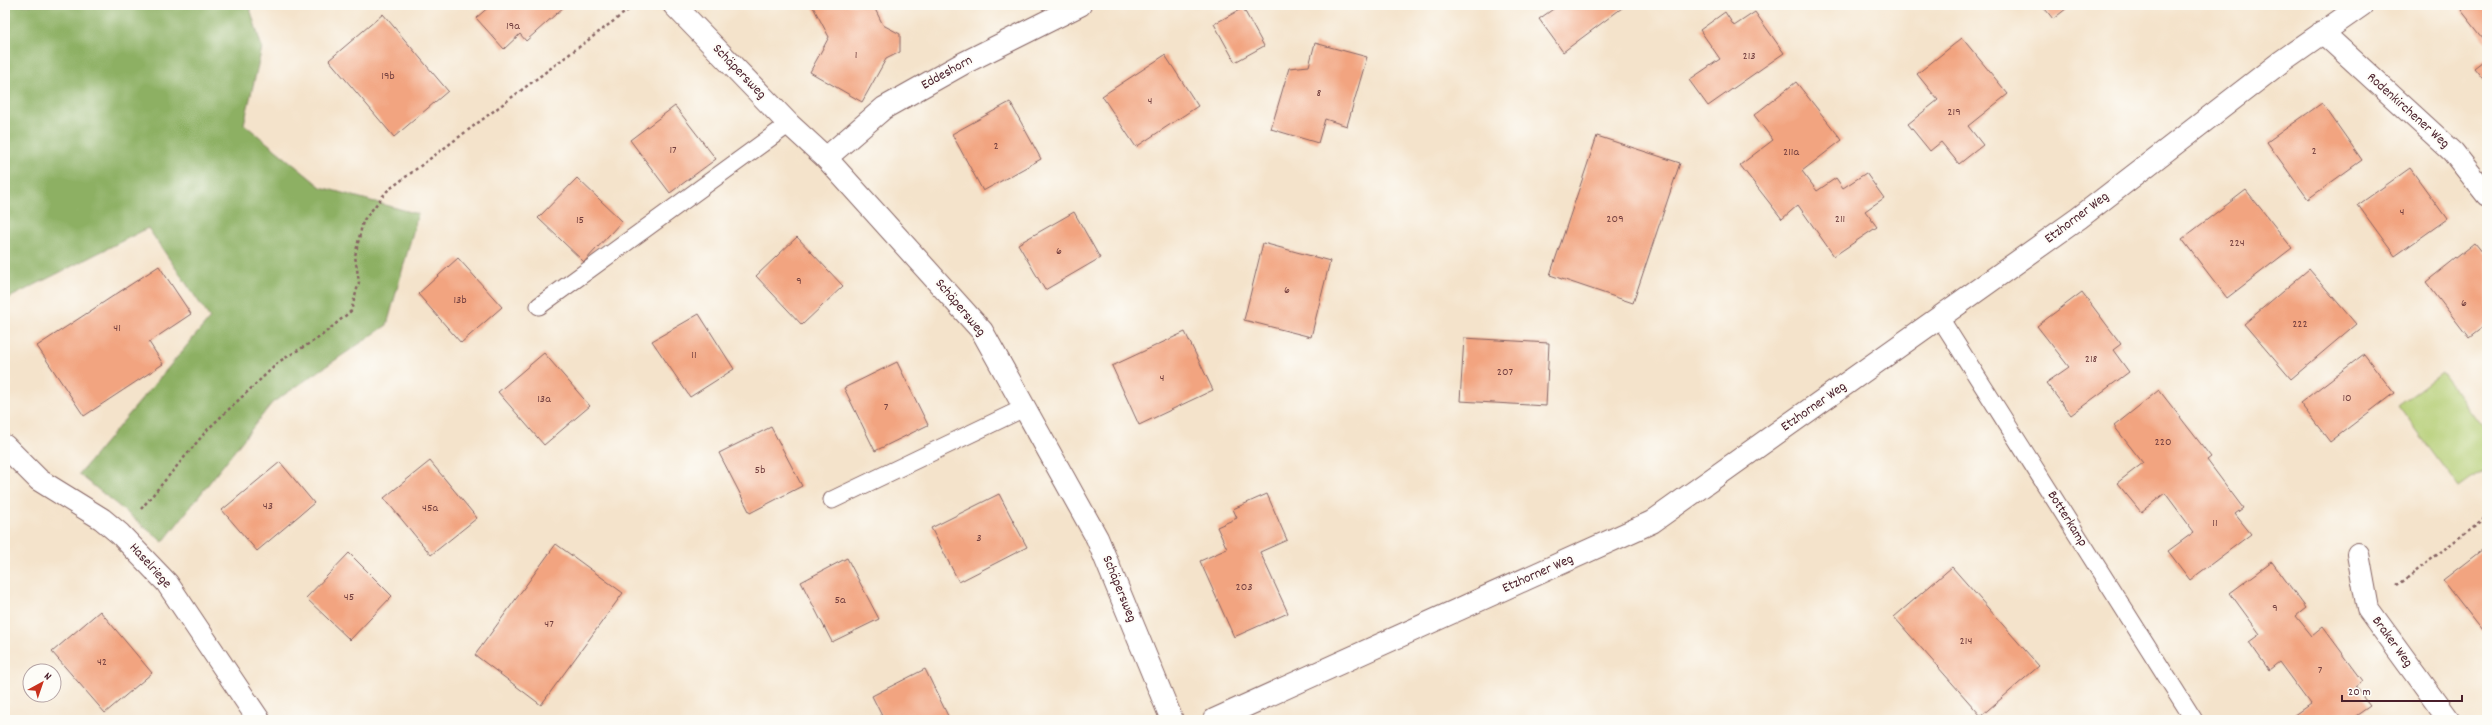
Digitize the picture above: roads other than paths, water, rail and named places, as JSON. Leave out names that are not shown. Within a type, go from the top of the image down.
[{"type":"street","name":"Schäpersweg","points":[[674,5],[789,124],[826,158],[982,331],[1097,538],[1172,720]]},
{"type":"street","name":"Eddeshorn","points":[[826,158],[884,108],[964,63],[1080,5]]},
{"type":"street","name":"Etzhorner Weg","points":[[1214,720],[1652,522],[2079,218],[2322,32],[2362,5]]},
{"type":"street","name":"Rodenkirchener Weg","points":[[2322,32],[2453,152],[2487,195]]},
{"type":"street","name":"Haselriege","points":[[5,446],[39,480],[102,519],[120,534],[167,583],[260,720]]},
{"type":"street","name":"Braker Weg","points":[[2358,554],[2368,608],[2449,720]]},
{"type":"lane","points":[[539,306],[789,124]]},
{"type":"lane","name":"Botterkamp","points":[[1940,318],[2194,720]]},
{"type":"lane","points":[[832,500],[1024,408]]}]
